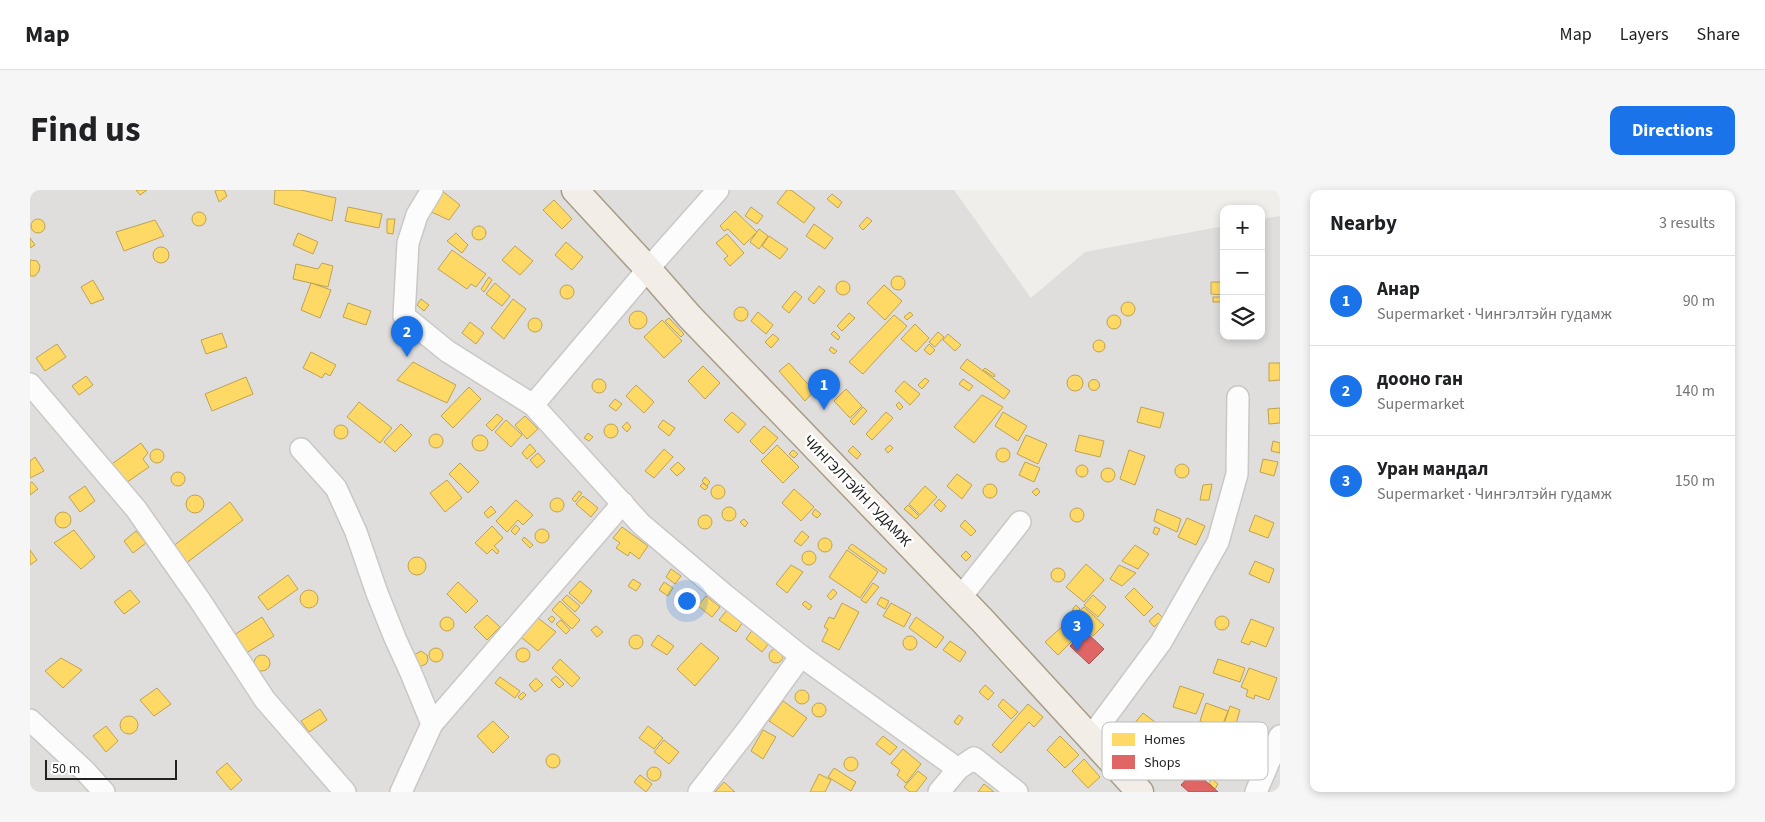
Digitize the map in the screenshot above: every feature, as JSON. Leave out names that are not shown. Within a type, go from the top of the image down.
[{"type":"main road","name":"ЧИНГЭЛТЭЙН ГУДАМЖ","points":[[574,190],[648,268],[690,317],[960,598],[1102,751]]},
{"type":"main road","name":"ЧИНГЭЛТЭЙН ГУДАМЖ","points":[[1129,780],[1140,792]]},
{"type":"street","points":[[432,190],[417,215],[408,243],[404,316],[447,351],[533,405],[641,524],[726,596],[801,656],[958,769]]},
{"type":"street","points":[[533,405],[648,268],[718,190]]},
{"type":"street","points":[[30,384],[136,510],[199,599],[266,700],[345,792]]},
{"type":"street","points":[[1090,738],[1161,642],[1218,542],[1237,474],[1238,396]]},
{"type":"street","points":[[301,449],[336,488],[356,532],[394,638],[432,724]]},
{"type":"street","points":[[400,792],[432,724],[623,503]]},
{"type":"street","points":[[960,598],[1020,522]]},
{"type":"street","points":[[699,792],[801,656]]},
{"type":"street","points":[[30,720],[85,771],[104,792]]},
{"type":"street","points":[[1268,764],[1280,736]]},
{"type":"street","points":[[939,792],[958,769],[974,758],[1017,792]]},
{"type":"street","points":[[1256,792],[1261,780]]},
{"type":"shaded area","points":[[30,190],[954,190],[1031,298],[1085,252],[1220,227],[1220,340],[1265,340],[1265,218],[1280,216],[1280,792],[30,792]]},
{"type":"building: Homes","points":[[136,190],[147,190],[140,195]]},
{"type":"building: Homes","points":[[224,190],[227,196],[219,202],[215,191]]},
{"type":"building: Homes","points":[[275,190],[301,190],[336,198],[332,221],[274,204]]},
{"type":"building: Homes","points":[[441,190],[460,205],[449,220],[427,210]]},
{"type":"building: Homes","points":[[787,190],[791,190],[815,208],[804,223],[777,203]]},
{"type":"building: Homes","points":[[832,194],[842,202],[838,208],[827,199]]},
{"type":"building: Homes","points":[[554,200],[572,219],[562,229],[543,210]]},
{"type":"building: Homes","points":[[348,207],[382,214],[379,228],[345,221]]},
{"type":"building: Homes","points":[[751,207],[763,216],[757,224],[745,216]]},
{"type":"building: Homes","points":[[735,211],[757,232],[744,245],[728,229],[724,231],[720,226]]},
{"type":"building: Homes","points":[[199,212],[204,214],[206,219],[204,224],[199,226],[194,224],[192,219],[194,214]]},
{"type":"building: Homes","points":[[867,217],[872,221],[863,230],[859,226]]},
{"type":"building: Homes","points":[[38,219],[43,221],[45,226],[43,231],[38,233],[33,231],[31,226],[33,221]]},
{"type":"building: Homes","points":[[387,219],[395,219],[393,234],[387,233]]},
{"type":"building: Homes","points":[[155,220],[164,236],[124,251],[116,232]]},
{"type":"building: Homes","points":[[814,224],[833,238],[825,249],[806,236]]},
{"type":"building: Homes","points":[[476,226],[482,226],[486,233],[482,240],[476,240],[472,236],[472,230]]},
{"type":"building: Homes","points":[[759,229],[768,236],[759,249],[750,242]]},
{"type":"building: Homes","points":[[298,233],[318,242],[313,254],[293,245]]},
{"type":"building: Homes","points":[[456,233],[468,245],[462,253],[447,241]]},
{"type":"building: Homes","points":[[727,234],[744,253],[730,266],[724,259],[728,256],[716,243]]},
{"type":"building: Homes","points":[[769,236],[788,249],[780,259],[762,246]]},
{"type":"building: Homes","points":[[30,238],[35,245],[30,248]]},
{"type":"building: Homes","points":[[566,242],[583,257],[572,270],[555,255]]},
{"type":"building: Homes","points":[[515,246],[533,261],[520,275],[502,260]]},
{"type":"building: Homes","points":[[161,247],[169,255],[161,263],[153,255]]},
{"type":"building: Homes","points":[[452,250],[486,274],[476,287],[471,284],[467,289],[438,269]]},
{"type":"building: Homes","points":[[30,260],[37,261],[40,266],[35,276],[30,276]]},
{"type":"building: Homes","points":[[322,263],[333,266],[328,287],[293,279],[296,264],[318,269]]},
{"type":"building: Homes","points":[[898,276],[903,278],[905,283],[903,288],[898,290],[893,288],[891,283],[893,278]]},
{"type":"building: Homes","points":[[489,277],[492,280],[484,292],[481,289]]},
{"type":"building: Homes","points":[[93,280],[104,299],[91,304],[81,287]]},
{"type":"building: Homes","points":[[843,281],[848,283],[850,288],[848,293],[843,295],[838,293],[836,288],[838,283]]},
{"type":"building: Homes","points":[[1211,282],[1220,282],[1220,295],[1211,294]]},
{"type":"building: Homes","points":[[311,283],[331,290],[320,318],[301,310]]},
{"type":"building: Homes","points":[[495,283],[510,296],[502,306],[486,294]]},
{"type":"building: Homes","points":[[564,285],[570,285],[574,292],[570,299],[564,299],[560,295],[560,289]]},
{"type":"building: Homes","points":[[884,285],[902,301],[885,320],[867,303]]},
{"type":"building: Homes","points":[[819,286],[825,291],[814,304],[808,299]]},
{"type":"building: Homes","points":[[795,291],[802,297],[789,313],[782,307]]},
{"type":"building: Homes","points":[[1213,297],[1220,297],[1220,302],[1213,302]]},
{"type":"building: Homes","points":[[421,299],[429,305],[424,311],[417,305]]},
{"type":"building: Homes","points":[[513,299],[526,309],[504,339],[491,328]]},
{"type":"building: Homes","points":[[1128,302],[1133,304],[1135,309],[1133,314],[1128,316],[1123,314],[1121,309],[1123,304]]},
{"type":"building: Homes","points":[[348,303],[371,311],[366,325],[343,317]]},
{"type":"building: Homes","points":[[741,307],[746,309],[748,314],[746,319],[741,321],[736,319],[734,314],[736,309]]},
{"type":"building: Homes","points":[[638,311],[644,314],[647,320],[644,326],[638,329],[632,326],[629,320],[632,314]]},
{"type":"building: Homes","points":[[758,312],[773,325],[766,334],[751,321]]},
{"type":"building: Homes","points":[[910,312],[913,315],[907,320],[904,317]]},
{"type":"building: Homes","points":[[849,313],[855,318],[842,331],[837,326]]},
{"type":"building: Homes","points":[[894,315],[907,326],[863,374],[849,362]]},
{"type":"building: Homes","points":[[1114,315],[1119,317],[1121,322],[1119,327],[1114,329],[1109,327],[1107,322],[1109,317]]},
{"type":"building: Homes","points":[[532,318],[538,318],[542,325],[538,332],[532,332],[528,328],[528,322]]},
{"type":"building: Homes","points":[[669,318],[684,334],[681,337],[665,321]]},
{"type":"building: Homes","points":[[662,320],[682,341],[664,358],[644,337]]},
{"type":"building: Homes","points":[[470,322],[484,333],[476,344],[462,333]]},
{"type":"building: Homes","points":[[915,324],[929,338],[916,352],[901,339]]},
{"type":"building: Homes","points":[[834,331],[840,337],[838,340],[831,334]]},
{"type":"building: Homes","points":[[938,332],[944,337],[935,347],[929,342]]},
{"type":"building: Homes","points":[[222,333],[227,347],[206,354],[201,340]]},
{"type":"building: Homes","points":[[773,334],[779,339],[771,348],[765,342]]},
{"type":"building: Homes","points":[[948,334],[961,345],[955,351],[943,340]]},
{"type":"building: Homes","points":[[1101,340],[1104,341],[1104,351],[1097,352],[1094,351],[1093,344],[1094,341]]},
{"type":"building: Homes","points":[[57,344],[66,357],[45,371],[36,358]]},
{"type":"building: Homes","points":[[929,344],[935,350],[930,355],[924,350]]},
{"type":"building: Homes","points":[[831,347],[837,351],[834,354],[829,350]]},
{"type":"building: Homes","points":[[311,352],[336,365],[330,376],[325,373],[322,378],[303,368]]},
{"type":"building: Homes","points":[[967,359],[1010,391],[1004,399],[960,368]]},
{"type":"building: Homes","points":[[413,362],[456,385],[447,403],[397,380]]},
{"type":"building: Homes","points":[[789,363],[814,391],[805,401],[779,371]]},
{"type":"building: Homes","points":[[1269,363],[1280,363],[1280,380],[1269,381]]},
{"type":"building: Homes","points":[[703,366],[720,383],[705,399],[688,381]]},
{"type":"building: Homes","points":[[985,368],[995,375],[994,377],[983,370]]},
{"type":"building: Homes","points":[[1072,375],[1078,375],[1083,380],[1081,389],[1072,391],[1067,386],[1067,380]]},
{"type":"building: Homes","points":[[86,376],[93,385],[79,395],[72,386]]},
{"type":"building: Homes","points":[[246,377],[253,394],[212,411],[205,394]]},
{"type":"building: Homes","points":[[925,378],[929,381],[922,389],[918,385]]},
{"type":"building: Homes","points":[[596,379],[602,379],[606,386],[602,393],[596,393],[592,389],[592,383]]},
{"type":"building: Homes","points":[[963,379],[973,386],[969,391],[959,384]]},
{"type":"building: Homes","points":[[1092,380],[1096,380],[1099,385],[1098,389],[1092,390],[1089,387],[1089,383]]},
{"type":"building: Homes","points":[[904,381],[920,394],[910,405],[895,391]]},
{"type":"building: Homes","points":[[636,385],[654,402],[644,413],[626,396]]},
{"type":"building: Homes","points":[[469,387],[481,399],[453,428],[441,416]]},
{"type":"building: Homes","points":[[846,389],[862,406],[850,418],[834,401]]},
{"type":"building: Homes","points":[[982,395],[1003,407],[974,443],[954,427]]},
{"type":"building: Homes","points":[[615,399],[622,404],[616,411],[609,406]]},
{"type":"building: Homes","points":[[359,402],[392,428],[380,443],[347,417]]},
{"type":"building: Homes","points":[[899,402],[903,407],[900,410],[896,405]]},
{"type":"building: Homes","points":[[863,407],[867,411],[854,425],[850,421]]},
{"type":"building: Homes","points":[[1141,407],[1164,413],[1160,428],[1137,422]]},
{"type":"building: Homes","points":[[1280,408],[1280,423],[1269,424],[1268,409]]},
{"type":"building: Homes","points":[[732,412],[746,424],[738,433],[724,420]]},
{"type":"building: Homes","points":[[886,412],[893,418],[872,440],[866,434]]},
{"type":"building: Homes","points":[[1003,412],[1027,426],[1018,441],[995,426]]},
{"type":"building: Homes","points":[[497,414],[503,419],[492,431],[486,425]]},
{"type":"building: Homes","points":[[525,416],[538,429],[527,439],[515,425]]},
{"type":"building: Homes","points":[[506,420],[522,435],[511,447],[495,432]]},
{"type":"building: Homes","points":[[663,420],[675,428],[669,436],[658,427]]},
{"type":"building: Homes","points":[[627,422],[631,427],[627,432],[622,427]]},
{"type":"building: Homes","points":[[401,424],[412,435],[395,452],[384,442]]},
{"type":"building: Homes","points":[[608,424],[614,424],[618,431],[614,438],[608,438],[604,434],[604,428]]},
{"type":"building: Homes","points":[[341,425],[346,427],[348,432],[346,437],[341,439],[336,437],[334,432],[336,427]]},
{"type":"building: Homes","points":[[764,426],[778,438],[763,454],[750,441]]},
{"type":"building: Homes","points":[[588,433],[593,437],[589,441],[584,438]]},
{"type":"building: Homes","points":[[436,434],[441,436],[443,441],[441,446],[436,448],[431,446],[429,441],[431,436]]},
{"type":"building: Homes","points":[[480,435],[488,443],[480,451],[472,443]]},
{"type":"building: Homes","points":[[1026,435],[1047,444],[1038,464],[1017,454]]},
{"type":"building: Homes","points":[[1079,435],[1104,441],[1100,457],[1075,451]]},
{"type":"building: Homes","points":[[1273,441],[1280,443],[1280,453],[1271,451]]},
{"type":"building: Homes","points":[[141,443],[148,453],[143,459],[149,467],[123,485],[109,466]]},
{"type":"building: Homes","points":[[530,444],[536,451],[527,459],[522,453]]},
{"type":"building: Homes","points":[[777,445],[799,467],[783,483],[761,461]]},
{"type":"building: Homes","points":[[890,445],[893,448],[888,453],[885,449]]},
{"type":"building: Homes","points":[[853,446],[861,454],[857,459],[848,451]]},
{"type":"building: Homes","points":[[1000,448],[1006,448],[1010,455],[1006,462],[1000,462],[996,458],[996,452]]},
{"type":"building: Homes","points":[[157,449],[162,451],[164,456],[162,461],[157,463],[152,461],[150,456],[152,451]]},
{"type":"building: Homes","points":[[664,449],[673,457],[654,478],[645,471]]},
{"type":"building: Homes","points":[[793,450],[798,454],[794,458],[789,454]]},
{"type":"building: Homes","points":[[1129,450],[1145,456],[1135,485],[1120,479]]},
{"type":"building: Homes","points":[[538,453],[545,461],[537,468],[530,460]]},
{"type":"building: Homes","points":[[35,457],[44,471],[30,478],[30,461]]},
{"type":"building: Homes","points":[[1263,459],[1278,462],[1274,476],[1260,472]]},
{"type":"building: Homes","points":[[678,462],[685,469],[677,476],[670,469]]},
{"type":"building: Homes","points":[[1025,462],[1040,468],[1034,482],[1019,475]]},
{"type":"building: Homes","points":[[460,463],[479,482],[468,493],[449,474]]},
{"type":"building: Homes","points":[[1179,464],[1185,464],[1189,471],[1185,478],[1179,478],[1175,474],[1175,468]]},
{"type":"building: Homes","points":[[1080,465],[1084,465],[1088,471],[1084,477],[1080,477],[1076,473],[1076,469]]},
{"type":"building: Homes","points":[[1105,468],[1111,468],[1115,475],[1111,482],[1105,482],[1101,478],[1101,472]]},
{"type":"building: Homes","points":[[178,472],[183,474],[185,479],[183,484],[178,486],[173,484],[171,479],[173,474]]},
{"type":"building: Homes","points":[[957,474],[972,485],[962,499],[947,486]]},
{"type":"building: Homes","points":[[705,477],[710,482],[707,486],[702,481]]},
{"type":"building: Homes","points":[[447,480],[462,498],[445,512],[430,493]]},
{"type":"building: Homes","points":[[32,482],[38,489],[30,495],[30,483]]},
{"type":"building: Homes","points":[[703,483],[708,487],[705,490],[700,486]]},
{"type":"building: Homes","points":[[987,484],[993,484],[997,491],[993,498],[987,498],[983,494],[983,488]]},
{"type":"building: Homes","points":[[1212,484],[1209,500],[1200,500],[1203,485]]},
{"type":"building: Homes","points":[[715,485],[721,485],[725,492],[721,499],[715,499],[711,495],[711,489]]},
{"type":"building: Homes","points":[[85,486],[95,501],[80,512],[69,497]]},
{"type":"building: Homes","points":[[925,486],[937,497],[920,515],[909,504]]},
{"type":"building: Homes","points":[[1037,488],[1040,492],[1036,496],[1032,492]]},
{"type":"building: Homes","points":[[794,489],[814,507],[801,521],[782,503]]},
{"type":"building: Homes","points":[[579,491],[582,493],[575,502],[572,499]]},
{"type":"building: Homes","points":[[191,495],[199,495],[204,500],[202,511],[191,513],[186,508],[186,500]]},
{"type":"building: Homes","points":[[583,496],[598,508],[591,517],[576,504]]},
{"type":"building: Homes","points":[[554,498],[560,498],[564,505],[560,512],[554,512],[550,508],[550,502]]},
{"type":"building: Homes","points":[[939,499],[946,506],[941,512],[934,505]]},
{"type":"building: Homes","points":[[516,500],[533,515],[523,525],[518,520],[507,532],[496,521]]},
{"type":"building: Homes","points":[[230,502],[243,520],[185,564],[172,547]]},
{"type":"building: Homes","points":[[908,505],[919,516],[916,519],[904,509]]},
{"type":"building: Homes","points":[[491,506],[496,512],[488,518],[484,513]]},
{"type":"building: Homes","points":[[726,507],[732,507],[736,514],[732,521],[726,521],[722,517],[722,511]]},
{"type":"building: Homes","points":[[1074,508],[1080,508],[1084,515],[1080,522],[1074,522],[1070,518],[1070,512]]},
{"type":"building: Homes","points":[[815,509],[821,514],[817,518],[812,514]]},
{"type":"building: Homes","points":[[1157,509],[1181,519],[1177,532],[1154,521]]},
{"type":"building: Homes","points":[[60,512],[66,512],[71,517],[69,526],[60,528],[55,523],[55,517]]},
{"type":"building: Homes","points":[[702,515],[708,515],[712,522],[708,529],[702,529],[698,525],[698,519]]},
{"type":"building: Homes","points":[[1255,515],[1274,523],[1268,538],[1249,531]]},
{"type":"building: Homes","points":[[1187,518],[1205,526],[1196,545],[1178,537]]},
{"type":"building: Homes","points":[[744,519],[748,523],[745,527],[740,522]]},
{"type":"building: Homes","points":[[965,520],[976,531],[971,536],[960,526]]},
{"type":"building: Homes","points":[[516,525],[520,529],[515,535],[511,531]]},
{"type":"building: Homes","points":[[492,526],[503,538],[494,546],[499,551],[497,554],[492,549],[487,554],[475,543]]},
{"type":"building: Homes","points":[[622,527],[648,546],[639,559],[630,552],[628,556],[616,548],[620,543],[613,538]]},
{"type":"building: Homes","points":[[1155,527],[1160,529],[1157,535],[1153,533]]},
{"type":"building: Homes","points":[[542,529],[547,531],[549,536],[547,541],[542,543],[537,541],[535,536],[537,531]]},
{"type":"building: Homes","points":[[74,530],[95,557],[81,569],[54,543]]},
{"type":"building: Homes","points":[[136,531],[146,543],[133,553],[124,541]]},
{"type":"building: Homes","points":[[802,531],[809,537],[801,546],[794,541]]},
{"type":"building: Homes","points":[[524,537],[533,545],[530,548],[522,540]]},
{"type":"building: Homes","points":[[825,538],[830,540],[832,545],[830,550],[825,552],[820,550],[818,545],[820,540]]},
{"type":"building: Homes","points":[[852,544],[887,569],[884,574],[848,548]]},
{"type":"building: Homes","points":[[1135,545],[1149,554],[1138,569],[1122,561]]},
{"type":"building: Homes","points":[[30,550],[37,560],[30,565]]},
{"type":"building: Homes","points":[[847,550],[878,572],[860,598],[829,577]]},
{"type":"building: Homes","points":[[806,551],[812,551],[816,558],[812,565],[806,565],[802,561],[802,555]]},
{"type":"building: Homes","points":[[966,551],[971,556],[966,561],[961,556]]},
{"type":"building: Homes","points":[[413,557],[421,557],[426,562],[424,573],[413,575],[408,570],[408,562]]},
{"type":"building: Homes","points":[[1255,561],[1274,569],[1269,583],[1249,574]]},
{"type":"building: Homes","points":[[1086,564],[1104,580],[1084,602],[1066,587]]},
{"type":"building: Homes","points":[[791,565],[803,572],[787,593],[776,584]]},
{"type":"building: Homes","points":[[1119,565],[1136,573],[1122,586],[1110,579]]},
{"type":"building: Homes","points":[[1055,568],[1061,568],[1065,575],[1061,582],[1055,582],[1051,578],[1051,572]]},
{"type":"building: Homes","points":[[671,569],[681,576],[675,584],[666,577]]},
{"type":"building: Homes","points":[[288,575],[298,589],[268,610],[258,597]]},
{"type":"building: Homes","points":[[633,579],[641,584],[636,591],[628,586]]},
{"type":"building: Homes","points":[[580,581],[592,591],[582,604],[569,593]]},
{"type":"building: Homes","points":[[458,582],[478,601],[466,613],[447,594]]},
{"type":"building: Homes","points":[[664,582],[673,588],[668,596],[659,590]]},
{"type":"building: Homes","points":[[873,583],[879,587],[866,603],[861,600]]},
{"type":"building: Homes","points":[[1134,588],[1153,607],[1144,616],[1125,597]]},
{"type":"building: Homes","points":[[833,589],[837,593],[831,600],[827,596]]},
{"type":"building: Homes","points":[[130,590],[140,602],[124,614],[114,602]]},
{"type":"building: Homes","points":[[309,590],[315,593],[318,599],[315,605],[309,608],[303,605],[300,599],[303,593]]},
{"type":"building: Homes","points":[[567,595],[580,606],[575,612],[562,600]]},
{"type":"building: Homes","points":[[683,595],[688,597],[690,602],[688,607],[683,609],[678,607],[676,602],[678,597]]},
{"type":"building: Homes","points":[[1093,595],[1106,607],[1098,617],[1084,605]]},
{"type":"building: Homes","points":[[706,596],[720,607],[712,617],[698,606]]},
{"type":"building: Homes","points":[[881,597],[889,601],[885,609],[877,604]]},
{"type":"building: Homes","points":[[560,601],[580,620],[572,629],[552,610]]},
{"type":"building: Homes","points":[[805,601],[812,606],[809,610],[802,604]]},
{"type":"building: Homes","points":[[842,603],[859,612],[839,650],[822,641],[828,629],[824,627],[829,617],[834,619]]},
{"type":"building: Homes","points":[[891,603],[911,614],[904,627],[883,616]]},
{"type":"building: Homes","points":[[1076,605],[1080,609],[1076,614],[1072,610]]},
{"type":"building: Homes","points":[[1084,607],[1104,625],[1093,636],[1085,628],[1058,655],[1045,642]]},
{"type":"building: Homes","points":[[727,610],[743,622],[736,632],[719,620]]},
{"type":"building: Homes","points":[[1158,613],[1163,618],[1154,627],[1149,621]]},
{"type":"building: Homes","points":[[487,615],[500,627],[487,640],[474,627]]},
{"type":"building: Homes","points":[[552,616],[555,619],[552,623],[548,619]]},
{"type":"building: Homes","points":[[1222,616],[1227,618],[1229,623],[1227,628],[1222,630],[1217,628],[1215,623],[1217,618]]},
{"type":"building: Homes","points":[[262,617],[274,636],[243,655],[231,637]]},
{"type":"building: Homes","points":[[447,617],[452,619],[454,624],[452,629],[447,631],[442,629],[440,624],[442,619]]},
{"type":"building: Homes","points":[[916,617],[944,637],[936,648],[909,628]]},
{"type":"building: Homes","points":[[538,618],[556,632],[538,651],[521,637]]},
{"type":"building: Homes","points":[[1251,619],[1274,628],[1266,647],[1251,641],[1249,645],[1241,642]]},
{"type":"building: Homes","points":[[561,620],[570,630],[566,634],[556,624]]},
{"type":"building: Homes","points":[[596,626],[603,632],[597,637],[591,630]]},
{"type":"building: Homes","points":[[753,629],[770,642],[762,652],[746,639]]},
{"type":"building: Homes","points":[[633,635],[639,635],[643,642],[639,649],[633,649],[629,645],[629,639]]},
{"type":"building: Homes","points":[[658,635],[674,646],[667,655],[651,645]]},
{"type":"building: Homes","points":[[907,636],[913,636],[917,643],[913,650],[907,650],[903,646],[903,640]]},
{"type":"building: Homes","points":[[950,641],[966,652],[960,662],[943,650]]},
{"type":"building: Homes","points":[[701,643],[719,658],[695,686],[677,669]]},
{"type":"building: Homes","points":[[436,648],[441,650],[443,655],[441,660],[436,662],[431,660],[429,655],[431,650]]},
{"type":"building: Homes","points":[[523,648],[528,650],[530,655],[528,660],[523,662],[518,660],[516,655],[518,650]]},
{"type":"building: Homes","points":[[776,649],[781,651],[783,656],[781,661],[776,663],[771,661],[769,656],[771,651]]},
{"type":"building: Homes","points":[[421,651],[427,655],[428,660],[426,664],[419,667],[414,655]]},
{"type":"building: Homes","points":[[259,655],[265,655],[270,660],[268,669],[259,671],[254,666],[254,660]]},
{"type":"building: Homes","points":[[61,658],[82,670],[63,688],[45,671]]},
{"type":"building: Homes","points":[[560,659],[580,678],[572,687],[552,668]]},
{"type":"building: Homes","points":[[1218,659],[1245,668],[1240,682],[1213,673]]},
{"type":"building: Homes","points":[[1249,668],[1277,678],[1269,700],[1255,695],[1254,699],[1246,696],[1248,690],[1241,687]]},
{"type":"building: Homes","points":[[556,676],[564,684],[559,688],[551,680]]},
{"type":"building: Homes","points":[[500,677],[520,691],[515,698],[495,683]]},
{"type":"building: Homes","points":[[536,678],[543,685],[535,692],[529,685]]},
{"type":"building: Homes","points":[[985,685],[994,693],[988,700],[979,692]]},
{"type":"building: Homes","points":[[1180,686],[1204,694],[1196,714],[1173,707]]},
{"type":"building: Homes","points":[[157,688],[171,704],[154,716],[140,700]]},
{"type":"building: Homes","points":[[802,690],[807,692],[809,697],[807,702],[802,704],[797,702],[795,697],[797,692]]},
{"type":"building: Homes","points":[[523,692],[526,695],[521,700],[518,697]]},
{"type":"building: Homes","points":[[1003,699],[1018,712],[1011,719],[998,706]]},
{"type":"building: Homes","points":[[783,701],[807,718],[793,737],[769,721]]},
{"type":"building: Homes","points":[[816,703],[822,703],[826,710],[822,717],[816,717],[812,713],[812,707]]},
{"type":"building: Homes","points":[[1206,703],[1228,711],[1224,722],[1200,721]]},
{"type":"building: Homes","points":[[1028,704],[1043,717],[1034,727],[1029,722],[1001,753],[992,745]]},
{"type":"building: Homes","points":[[1230,706],[1240,710],[1236,722],[1225,722]]},
{"type":"building: Homes","points":[[320,709],[327,720],[309,732],[301,721]]},
{"type":"building: Homes","points":[[1143,713],[1155,722],[1136,722]]},
{"type":"building: Homes","points":[[959,715],[963,718],[958,725],[954,722]]},
{"type":"building: Homes","points":[[125,716],[133,716],[138,721],[136,732],[125,734],[120,729],[120,721]]},
{"type":"building: Homes","points":[[493,721],[509,737],[493,753],[477,736]]},
{"type":"building: Homes","points":[[106,726],[118,741],[106,752],[93,736]]},
{"type":"building: Homes","points":[[648,726],[663,738],[654,749],[639,738]]},
{"type":"building: Homes","points":[[763,730],[776,737],[763,759],[751,751]]},
{"type":"building: Homes","points":[[883,736],[897,747],[890,755],[876,744]]},
{"type":"building: Homes","points":[[1060,736],[1079,755],[1065,768],[1047,750]]},
{"type":"building: Homes","points":[[664,740],[679,752],[669,764],[654,752]]},
{"type":"building: Homes","points":[[903,749],[921,764],[906,783],[897,775],[900,770],[891,763]]},
{"type":"building: Homes","points":[[550,754],[556,754],[560,761],[556,768],[550,768],[546,764],[546,758]]},
{"type":"building: Homes","points":[[848,757],[854,757],[858,764],[854,771],[848,771],[844,767],[844,761]]},
{"type":"building: Homes","points":[[1084,759],[1100,777],[1088,788],[1072,771]]},
{"type":"building: Homes","points":[[227,763],[242,780],[231,790],[216,772]]},
{"type":"building: Homes","points":[[654,767],[659,769],[661,774],[659,779],[654,781],[649,779],[647,774],[649,769]]},
{"type":"building: Homes","points":[[834,768],[856,782],[851,791],[828,777]]},
{"type":"building: Homes","points":[[918,771],[927,778],[916,792],[910,792],[904,787]]},
{"type":"building: Homes","points":[[819,774],[831,780],[825,792],[810,792]]},
{"type":"building: Homes","points":[[640,775],[652,784],[646,792],[634,782]]},
{"type":"building: Homes","points":[[1213,780],[1218,784],[1215,789],[1209,783]]},
{"type":"building: Homes","points":[[724,782],[735,792],[715,792]]},
{"type":"building: Homes","points":[[984,784],[994,792],[978,792]]},
{"type":"building: Shops","points":[[1085,631],[1104,649],[1089,664],[1070,646]]},
{"type":"building: Shops","points":[[1186,780],[1204,780],[1218,792],[1189,792],[1181,785]]},
{"type":"place","name":"дооно ган","points":[[407,357]]},
{"type":"place","name":"Анар","points":[[824,410]]},
{"type":"place","name":"Уран мандал","points":[[1077,651]]}]
